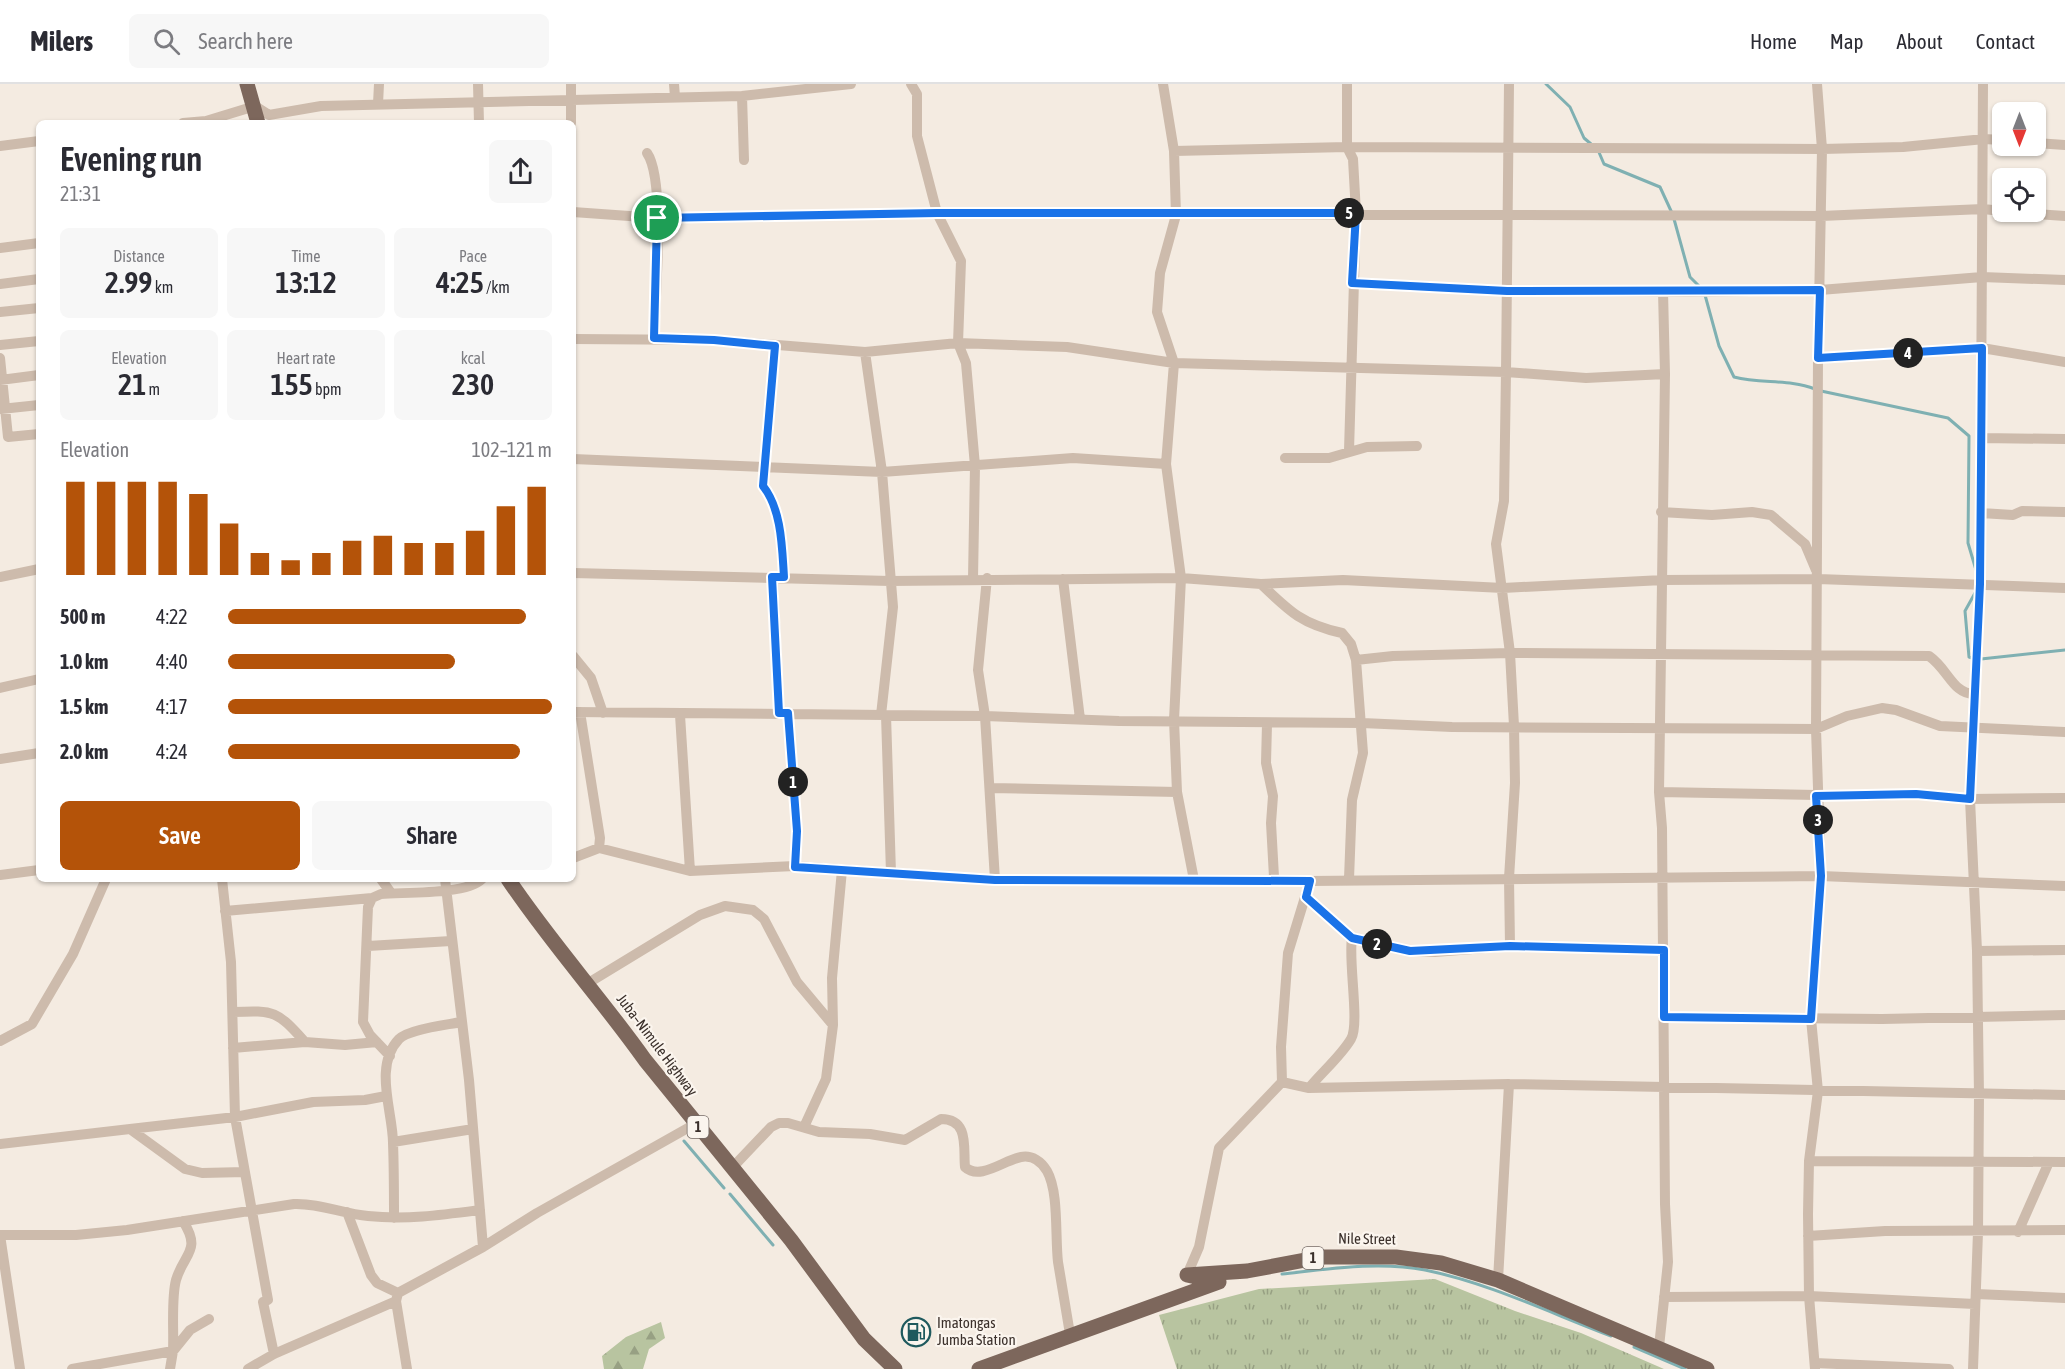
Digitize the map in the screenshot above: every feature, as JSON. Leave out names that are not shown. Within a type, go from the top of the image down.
[{"type":"main road","points":[[247,84],[257,120]]},
{"type":"main road","name":"Juba–Nimule Highway","points":[[510,882],[531,913],[695,1124],[832,1292],[864,1339],[895,1369]]},
{"type":"main road","name":"Nile Street","points":[[1187,1275],[1247,1271],[1321,1257],[1364,1256],[1441,1263],[1498,1280],[1707,1369]]},
{"type":"main road","points":[[979,1369],[1070,1334],[1219,1282],[1187,1275]]},
{"type":"street","points":[[378,104],[379,84]]},
{"type":"street","points":[[478,84],[479,120]]},
{"type":"street","points":[[571,84],[571,120]]},
{"type":"street","points":[[674,84],[675,97]]},
{"type":"street","points":[[209,120],[255,106],[269,115],[321,105],[742,96],[802,86],[851,84]]},
{"type":"street","points":[[911,84],[917,94],[917,136],[937,213],[961,261],[958,343],[966,363],[975,466],[973,579]]},
{"type":"street","points":[[1163,84],[1174,151],[1176,215],[1160,273],[1157,312],[1174,363],[1166,464],[1182,578],[1173,720],[1177,792],[1194,880]]},
{"type":"street","points":[[1347,84],[1347,147],[1353,159],[1356,213],[1352,283],[1349,451]]},
{"type":"street","points":[[1509,84],[1504,501],[1496,544],[1496,565],[1503,588],[1510,653],[1514,726],[1515,783],[1509,878],[1510,946]]},
{"type":"street","points":[[1817,84],[1822,149],[1818,358],[1816,729],[1816,796],[1821,876],[1811,1019],[1818,1092],[1809,1161],[1808,1236],[1809,1296],[1815,1366],[1949,1369]]},
{"type":"street","points":[[1973,1369],[1978,1232],[1979,1095],[1975,883],[1970,799],[1971,727],[1980,584],[1983,84]]},
{"type":"street","points":[[742,96],[744,160]]},
{"type":"street","points":[[1174,151],[1347,147],[1822,149],[1903,147],[1992,139]]},
{"type":"street","points":[[0,146],[36,141]]},
{"type":"street","points":[[2046,144],[2065,145]]},
{"type":"street","points":[[647,153],[655,171],[657,218],[654,338]]},
{"type":"street","points":[[576,212],[657,218],[937,213],[1821,216],[1992,210]]},
{"type":"street","points":[[2046,215],[2065,216]]},
{"type":"street","points":[[0,248],[36,243]]},
{"type":"street","points":[[1352,283],[1507,291],[1662,291],[1820,290],[1982,278],[2065,280]]},
{"type":"street","points":[[0,284],[36,279]]},
{"type":"street","points":[[1659,1347],[1668,1262],[1663,879],[1659,792],[1662,727],[1662,512],[1665,374],[1662,291]]},
{"type":"street","points":[[0,312],[36,308]]},
{"type":"street","points":[[576,339],[714,340],[865,352],[958,343],[1067,347],[1174,363],[1352,366],[1506,372],[1586,378],[1665,374]]},
{"type":"street","points":[[0,345],[36,341]]},
{"type":"street","points":[[775,346],[763,486],[770,494],[777,521],[784,577]]},
{"type":"street","points":[[1818,358],[1982,348],[2065,363]]},
{"type":"street","points":[[865,352],[882,472],[893,607],[883,715],[891,873]]},
{"type":"street","points":[[0,358],[3,409],[8,437],[36,434]]},
{"type":"street","points":[[2,379],[36,375]]},
{"type":"street","points":[[3,409],[36,405]]},
{"type":"street","points":[[1981,438],[2065,439]]},
{"type":"street","points":[[1285,458],[1329,458],[1367,447],[1417,446]]},
{"type":"street","points":[[576,459],[882,472],[1073,458],[1166,464]]},
{"type":"street","points":[[1981,513],[2013,515],[2022,511],[2065,512]]},
{"type":"street","points":[[1662,512],[1712,515],[1752,512],[1771,515],[1806,544],[1818,576]]},
{"type":"street","points":[[0,577],[36,570]]},
{"type":"street","points":[[576,573],[731,579],[772,577],[890,580],[1182,578],[1261,584],[1343,580],[1503,588],[1662,580],[1818,576],[2065,588]]},
{"type":"street","points":[[772,577],[783,713],[797,831],[795,867]]},
{"type":"street","points":[[987,578],[978,670],[985,716],[995,880]]},
{"type":"street","points":[[1063,579],[1080,719]]},
{"type":"street","points":[[1261,584],[1299,619],[1321,629],[1342,633],[1351,644],[1356,660],[1363,753],[1352,800],[1349,879]]},
{"type":"street","points":[[1356,660],[1393,656],[1510,653],[1929,656],[1947,672],[1955,687],[1965,694],[1974,694]]},
{"type":"street","points":[[576,660],[591,678],[603,713]]},
{"type":"street","points":[[0,688],[36,680]]},
{"type":"street","points":[[599,848],[598,828],[576,712],[680,715],[783,713],[985,716],[1267,724],[1362,723],[1452,727],[1816,729],[1847,716],[1882,708],[1896,710],[1940,726],[2065,732]]},
{"type":"street","points":[[680,715],[690,871]]},
{"type":"street","points":[[1267,724],[1266,763],[1273,796],[1271,823],[1274,877]]},
{"type":"street","points":[[0,759],[36,753]]},
{"type":"street","points":[[990,788],[1177,792]]},
{"type":"street","points":[[1659,792],[1816,796],[1916,794],[1970,799],[2065,798]]},
{"type":"street","points":[[576,857],[599,848],[690,871],[795,867],[995,880],[1310,881],[1821,876],[2065,886]]},
{"type":"street","points":[[0,875],[36,870]]},
{"type":"street","points":[[804,1127],[826,1079],[833,1025],[832,978],[839,925],[842,870]]},
{"type":"street","points":[[1187,1275],[1199,1247],[1219,1148],[1282,1082],[1281,1047],[1288,952],[1310,881]]},
{"type":"street","points":[[0,1041],[32,1024],[44,1006],[73,954],[105,882]]},
{"type":"street","points":[[222,882],[231,962],[235,1117],[254,1212],[272,1369]]},
{"type":"street","points":[[383,882],[391,893]]},
{"type":"street","points":[[225,911],[372,898],[391,893],[479,882]]},
{"type":"street","points":[[446,885],[473,1129],[483,1247]]},
{"type":"street","points":[[1306,897],[1352,938],[1410,951],[1510,946],[1664,950]]},
{"type":"street","points":[[372,898],[368,907],[363,1022],[390,1056]]},
{"type":"street","points":[[585,985],[700,915],[725,906],[753,910],[764,919],[797,982],[833,1025]]},
{"type":"street","points":[[1309,1088],[1353,1038],[1354,993],[1349,955],[1352,938]]},
{"type":"street","points":[[368,946],[451,941]]},
{"type":"street","points":[[1977,951],[2065,950]]},
{"type":"street","points":[[233,1011],[273,1012],[283,1018],[305,1042]]},
{"type":"street","points":[[1664,1017],[1811,1019],[2065,1015]]},
{"type":"street","points":[[394,1218],[393,1142],[386,1096],[390,1056],[399,1039],[408,1034],[462,1022]]},
{"type":"street","points":[[232,1048],[305,1042],[345,1046],[377,1042]]},
{"type":"street","points":[[1282,1082],[1309,1088],[1509,1084],[1664,1086],[1818,1092],[2065,1095]]},
{"type":"street","points":[[1498,1280],[1509,1084]]},
{"type":"street","points":[[0,1144],[235,1117],[313,1102],[364,1100],[386,1096]]},
{"type":"street","points":[[732,1168],[771,1127],[779,1123],[830,1134],[870,1134],[905,1140],[941,1119],[948,1119],[954,1122],[963,1134],[966,1142],[965,1167],[969,1170],[981,1172],[1019,1157],[1029,1156],[1037,1160],[1048,1172],[1053,1190],[1058,1261],[1070,1334]]},
{"type":"street","points":[[248,1369],[397,1297],[537,1213],[695,1124]]},
{"type":"street","points":[[130,1129],[185,1169],[202,1173],[245,1172]]},
{"type":"street","points":[[393,1142],[473,1129]]},
{"type":"street","points":[[1809,1161],[2065,1162]]},
{"type":"street","points":[[2018,1232],[2049,1162]]},
{"type":"street","points":[[20,1369],[4,1284],[0,1235],[76,1235],[127,1230],[254,1212],[294,1203],[310,1203],[347,1212],[394,1218],[420,1218],[480,1210]]},
{"type":"street","points":[[347,1212],[371,1275],[377,1283],[397,1297],[407,1369]]},
{"type":"street","points":[[170,1369],[176,1281],[192,1251],[192,1235],[183,1221]]},
{"type":"street","points":[[1808,1236],[1885,1231],[2065,1230]]},
{"type":"street","points":[[1664,1297],[2065,1298]]},
{"type":"street","points":[[72,1369],[173,1351],[190,1330],[209,1319]]},
{"type":"green space","points":[[1435,1279],[1515,1311],[1581,1333],[1664,1369],[1177,1369],[1159,1315],[1259,1289]]},
{"type":"green space","points":[[661,1322],[665,1338],[649,1349],[643,1369],[604,1369],[602,1356],[626,1337]]},
{"type":"waterway","points":[[1546,84],[1570,107],[1584,138],[1591,144]]},
{"type":"waterway","points":[[1598,150],[1604,164],[1660,187],[1672,213]]},
{"type":"waterway","points":[[1674,219],[1690,277],[1702,289]]},
{"type":"waterway","points":[[1705,295],[1719,346],[1734,377],[1795,384],[1815,389]]},
{"type":"waterway","points":[[1821,391],[1948,418],[1969,436],[1968,543],[1976,570]]},
{"type":"waterway","points":[[1972,658],[1969,657],[1965,611],[1975,593]]},
{"type":"waterway","points":[[1981,659],[2065,650]]},
{"type":"waterway","points":[[684,1141],[724,1188]]},
{"type":"waterway","points":[[730,1194],[773,1245]]},
{"type":"waterway","points":[[1282,1274],[1372,1266],[1425,1270],[1496,1291],[1611,1336]]},
{"type":"waterway","points":[[1634,1347],[1685,1369]]},
{"type":"place","name":"Imatongas Jumba Station","points":[[916,1332]]},
{"type":"route","points":[[937,213],[1176,215],[1356,213],[1352,283],[1507,291],[1820,290],[1818,358],[1982,348],[1980,584],[1971,727],[1970,799],[1916,794],[1816,796],[1821,876],[1811,1019],[1664,1017],[1664,950],[1589,950],[1510,946],[1435,952],[1410,951],[1352,938],[1306,897],[1310,881],[995,880],[795,867],[797,831],[788,713],[779,713],[772,577],[784,577],[782,550],[770,494],[763,486],[775,346],[714,340],[654,338],[657,218],[937,213]]}]
